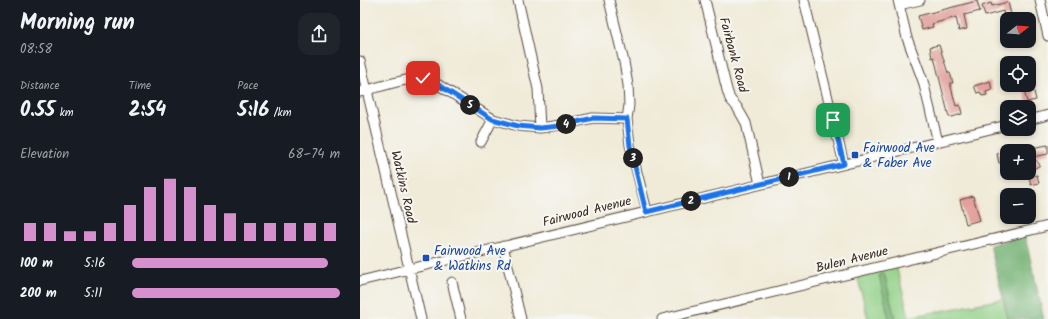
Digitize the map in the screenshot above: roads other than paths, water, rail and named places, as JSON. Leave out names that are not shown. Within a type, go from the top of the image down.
[{"type":"street","points":[[518,0],[538,89],[540,128]]},
{"type":"street","points":[[609,0],[628,85],[629,105],[627,119],[630,146],[646,212]]},
{"type":"street","name":"Fairbank Road","points":[[705,0],[727,90],[730,99],[746,123],[760,184]]},
{"type":"street","points":[[804,0],[844,164]]},
{"type":"street","points":[[920,0],[899,2],[907,38],[924,81],[938,142]]},
{"type":"street","points":[[1040,0],[1048,36]]},
{"type":"street","name":"Watkins Road","points":[[360,61],[364,91],[421,319]]},
{"type":"street","points":[[364,91],[408,80],[423,78],[431,80],[492,119],[518,126],[540,128],[560,126],[593,118],[627,119]]},
{"type":"street","points":[[1036,118],[1048,115]]},
{"type":"street","points":[[481,142],[492,119]]},
{"type":"street","name":"Fairwood Avenue","points":[[360,280],[1000,127]]},
{"type":"street","name":"Bulen Avenue","points":[[662,319],[1048,226]]},
{"type":"street","points":[[503,246],[521,319]]},
{"type":"street","points":[[452,282],[461,319]]},
{"type":"place","name":"Fairwood Ave & Faber Ave","points":[[855,155]]},
{"type":"place","name":"Fairwood Ave & Watkins Rd","points":[[426,258]]}]
